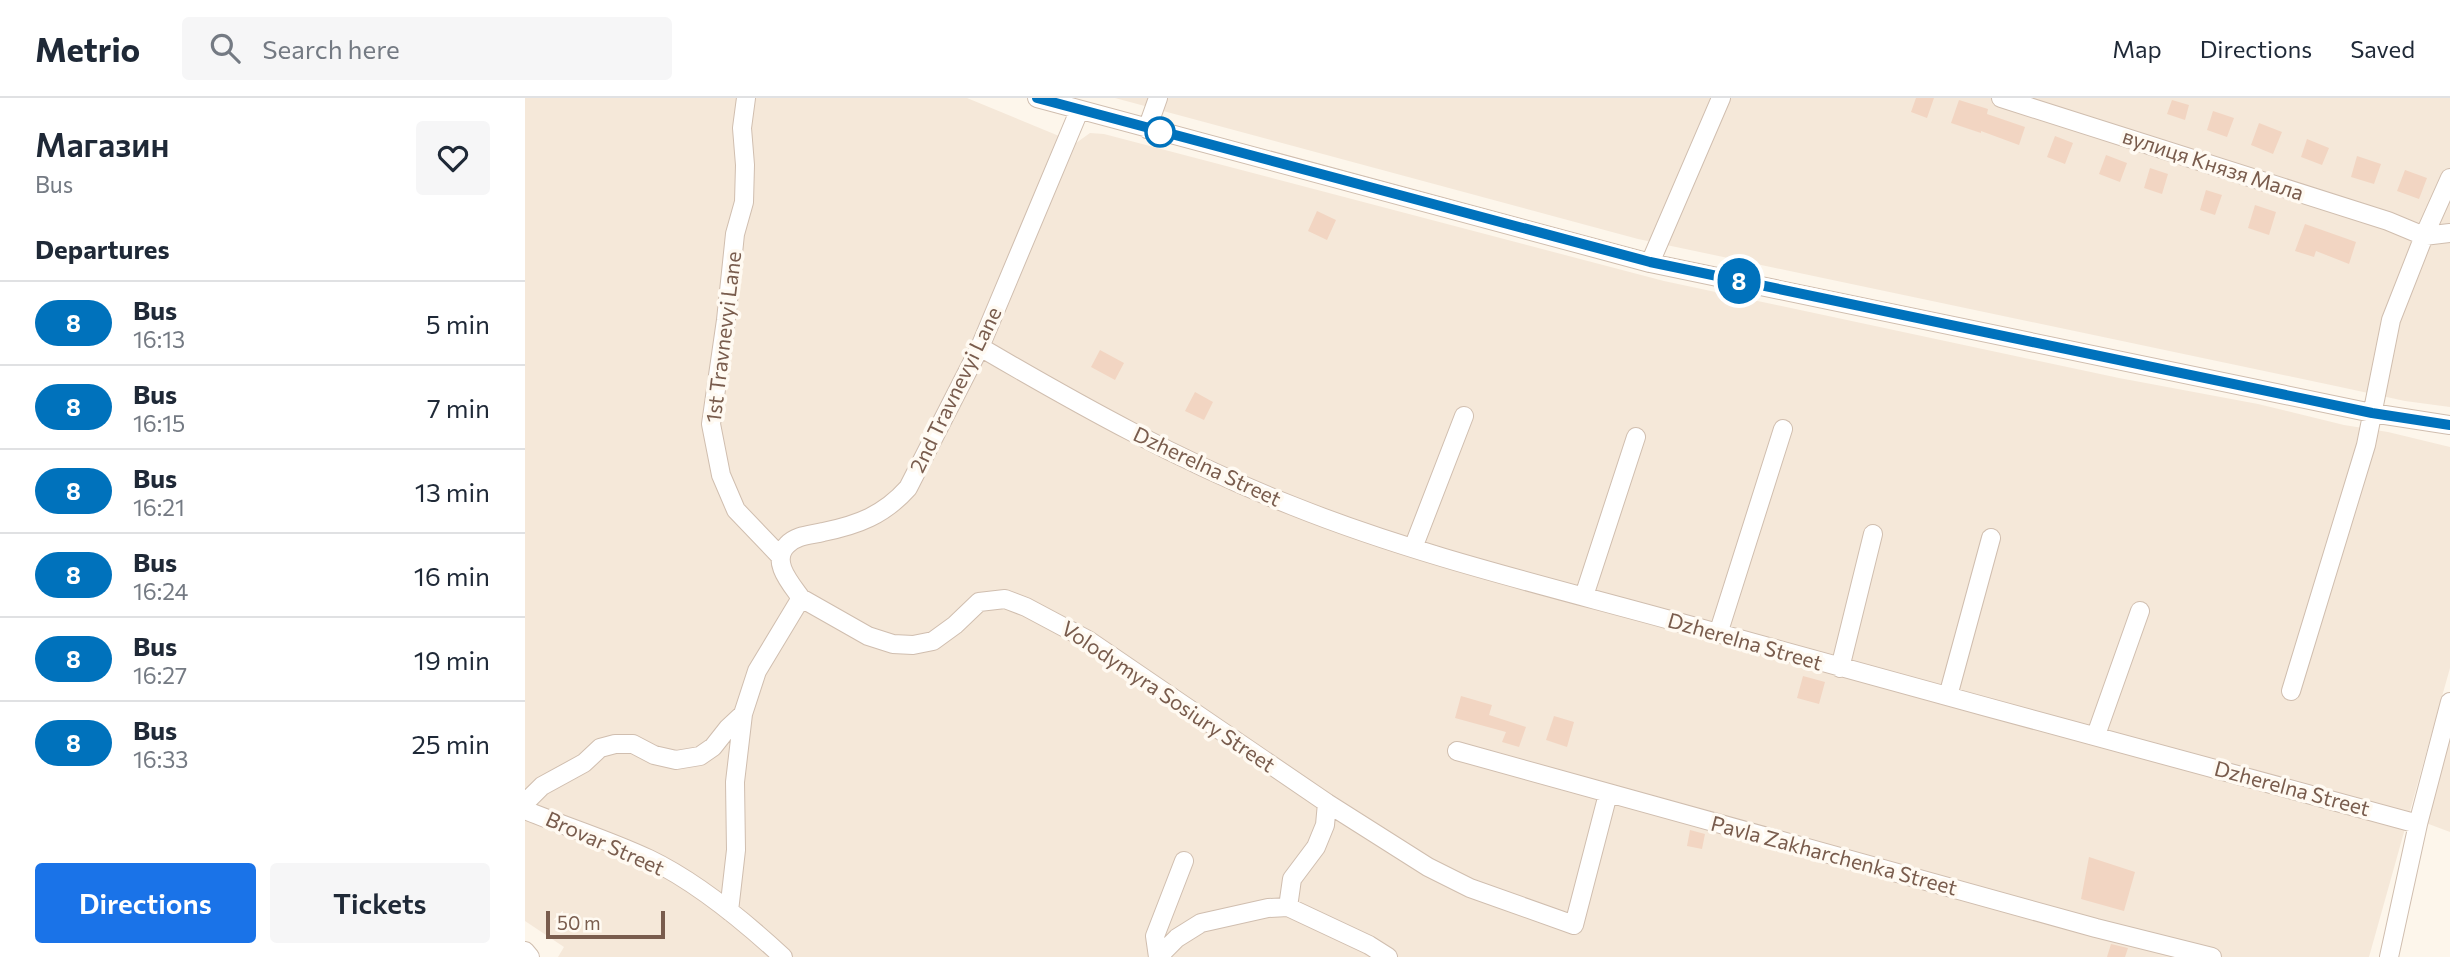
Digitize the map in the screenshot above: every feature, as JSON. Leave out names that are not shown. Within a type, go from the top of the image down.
[{"type":"street","name":"1st Travnevyi Lane","points":[[746,98],[742,128],[744,202],[735,234],[711,424],[721,475],[736,510],[781,556]]},
{"type":"street","points":[[1037,98],[1650,262],[2372,413],[2450,425]]},
{"type":"street","points":[[1147,129],[1158,98]]},
{"type":"street","points":[[1650,262],[1721,98]]},
{"type":"street","name":"вулиця Князя Мала","points":[[2001,98],[2388,221],[2424,236]]},
{"type":"street","name":"2nd Travnevyi Lane","points":[[781,556],[786,545],[799,537],[853,524],[892,505],[908,488],[980,347],[1079,111]]},
{"type":"street","points":[[2291,691],[2366,445],[2391,320],[2450,178]]},
{"type":"street","points":[[2424,236],[2450,233]]},
{"type":"street","name":"Dzherelna Street","points":[[980,347],[1077,403],[1188,461],[1368,536],[1840,668],[2419,824]]},
{"type":"street","points":[[1413,548],[1465,416]]},
{"type":"street","points":[[1718,634],[1783,429]]},
{"type":"street","points":[[1584,596],[1636,437]]},
{"type":"street","points":[[1840,668],[1873,534]]},
{"type":"street","points":[[1948,696],[1991,538]]},
{"type":"street","points":[[729,911],[736,850],[735,782],[743,713],[757,671],[801,598],[784,575],[781,556]]},
{"type":"street","name":"Volodymyra Sosiury Street","points":[[801,598],[868,636],[893,644],[913,645],[933,641],[979,602],[1005,600],[1026,607],[1088,640],[1327,803],[1428,867],[1470,888],[1574,925],[1608,794]]},
{"type":"street","points":[[2096,735],[2140,611]]},
{"type":"street","points":[[2389,957],[2450,702]]},
{"type":"street","points":[[525,803],[542,786],[584,763],[600,748],[615,744],[633,744],[654,755],[676,760],[700,756],[712,747],[743,713]]},
{"type":"street","name":"Pavla Zakharchenka Street","points":[[1457,751],[2096,928],[2212,957]]},
{"type":"street","points":[[1288,907],[1293,879],[1316,846],[1325,825],[1327,803]]},
{"type":"street","name":"Brovar Street","points":[[525,810],[650,860],[729,911],[783,957]]},
{"type":"street","points":[[1158,957],[1155,936],[1184,861]]},
{"type":"street","points":[[1158,957],[1177,938],[1201,923],[1268,908],[1288,907],[1369,945],[1388,957]]},
{"type":"street","points":[[525,951],[530,957]]},
{"type":"shaded area","points":[[525,98],[967,98],[1076,143],[1090,133],[1104,134],[1664,281],[2119,378],[2258,404],[2450,447],[2450,668],[2369,957],[558,957],[564,947],[525,921]]},
{"type":"shaded area","points":[[1115,98],[2450,98],[2450,407],[2405,401],[1638,239]]},
{"type":"shaded area","points":[[2450,734],[2450,832],[2426,823]]},
{"type":"building","points":[[1916,98],[1934,98],[1927,118],[1911,112]]},
{"type":"building","points":[[1959,100],[1988,109],[1987,114],[2025,127],[2019,145],[1951,123]]},
{"type":"building","points":[[2172,100],[2189,105],[2185,120],[2167,114]]},
{"type":"building","points":[[2213,111],[2234,118],[2227,137],[2207,130]]},
{"type":"building","points":[[2259,123],[2282,132],[2273,154],[2251,145]]},
{"type":"building","points":[[2055,136],[2073,143],[2065,164],[2047,157]]},
{"type":"building","points":[[2307,139],[2329,148],[2322,165],[2301,157]]},
{"type":"building","points":[[2106,155],[2127,163],[2120,182],[2099,174]]},
{"type":"building","points":[[2357,156],[2381,164],[2374,184],[2351,177]]},
{"type":"building","points":[[2150,168],[2168,174],[2162,194],[2144,188]]},
{"type":"building","points":[[2405,170],[2427,178],[2419,199],[2397,191]]},
{"type":"building","points":[[2206,190],[2222,195],[2215,215],[2200,210]]},
{"type":"building","points":[[2255,205],[2276,212],[2269,235],[2248,228]]},
{"type":"building","points":[[1317,211],[1336,220],[1327,240],[1308,231]]},
{"type":"building","points":[[2305,224],[2356,242],[2349,264],[2316,251],[2314,257],[2295,251]]},
{"type":"building","points":[[1100,350],[1124,363],[1115,380],[1091,367]]},
{"type":"building","points":[[1195,392],[1213,402],[1204,420],[1185,411]]},
{"type":"building","points":[[1803,676],[1825,682],[1819,704],[1797,698]]},
{"type":"building","points":[[1461,696],[1492,705],[1489,715],[1526,727],[1519,747],[1502,742],[1506,732],[1455,718]]},
{"type":"building","points":[[1554,716],[1574,722],[1567,747],[1546,740]]},
{"type":"building","points":[[1690,830],[1705,834],[1702,849],[1687,846]]},
{"type":"building","points":[[2089,857],[2135,872],[2124,911],[2081,899]]},
{"type":"building","points":[[2111,944],[2128,948],[2125,957],[2107,957]]},
{"type":"bus line","name":"8","points":[[1037,98],[1650,262],[2372,413],[2450,425]]}]
